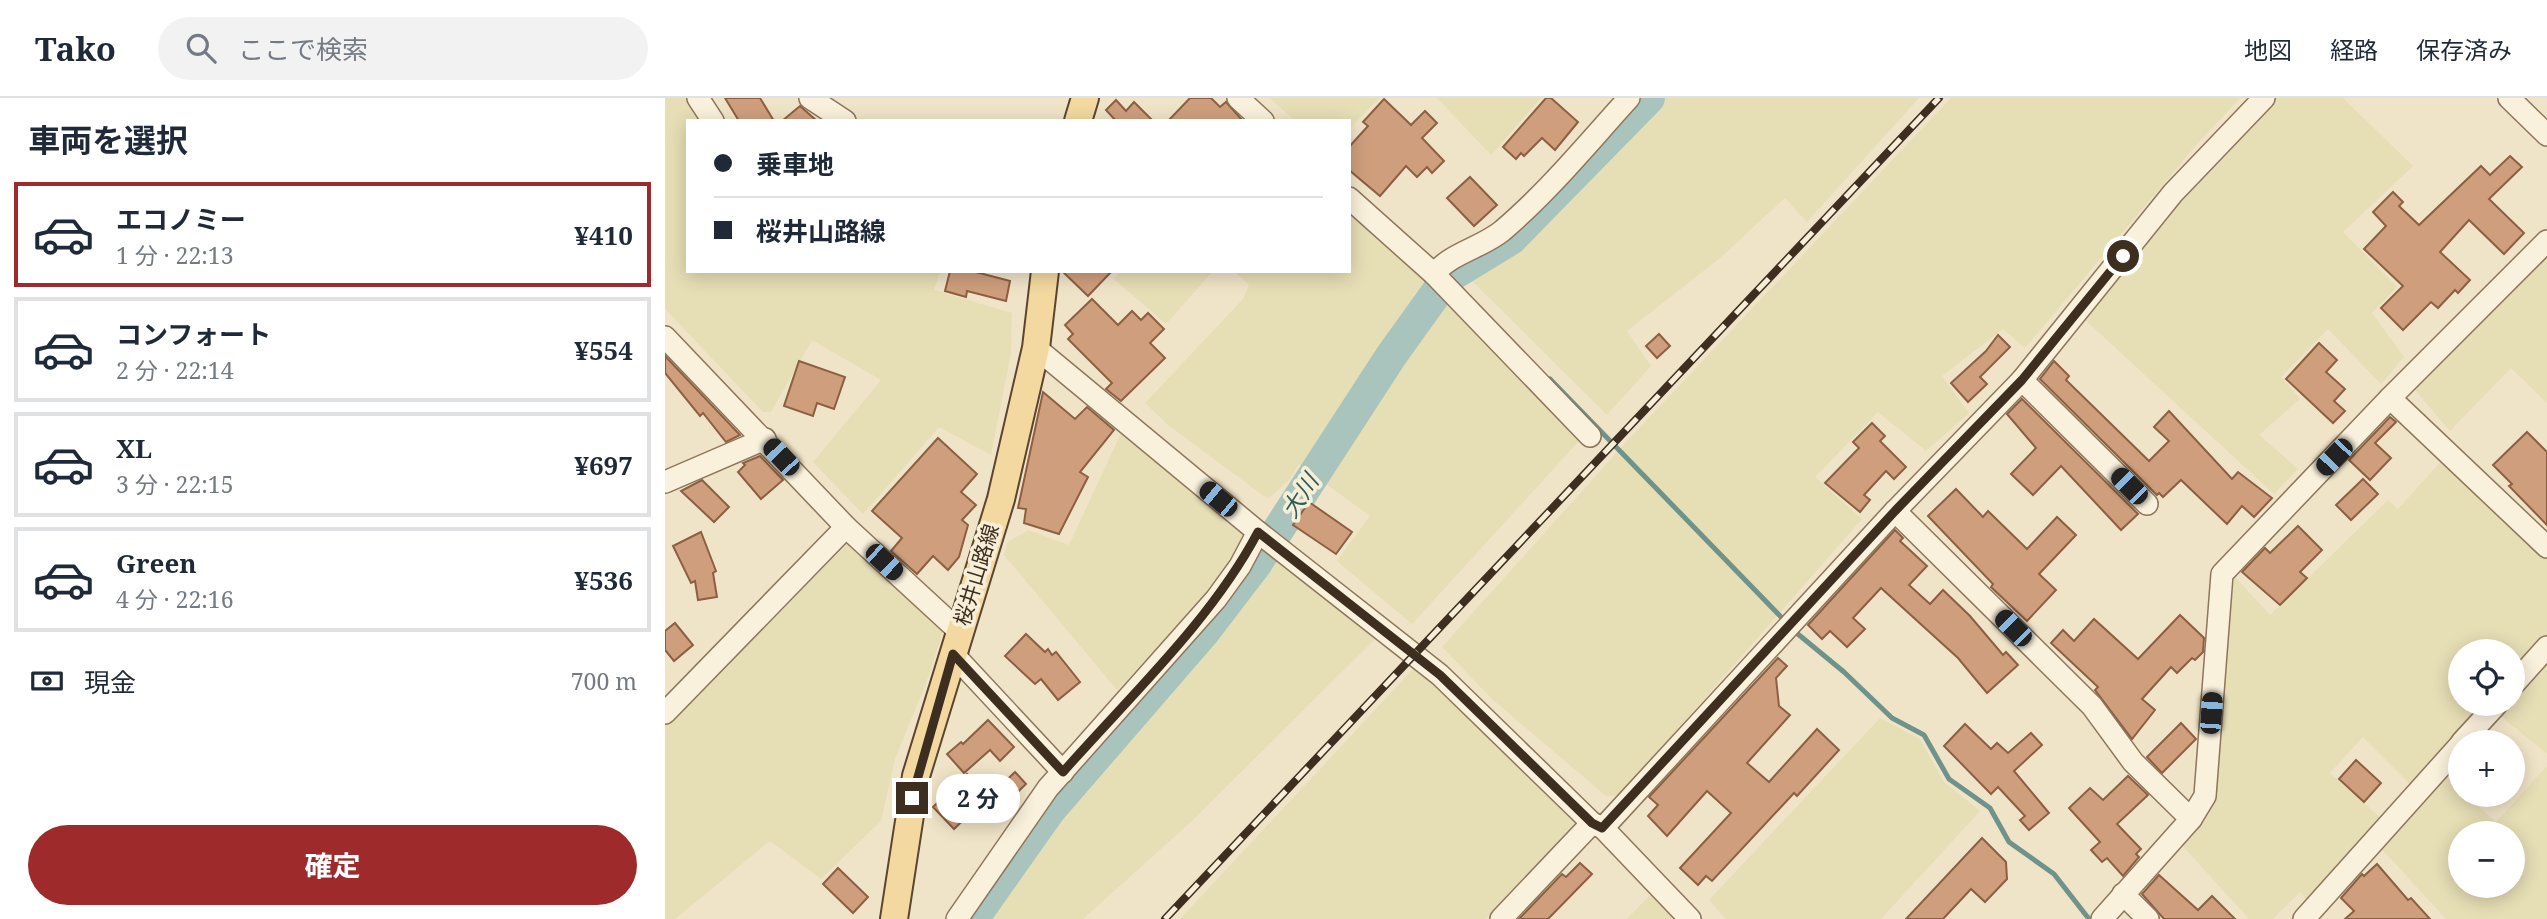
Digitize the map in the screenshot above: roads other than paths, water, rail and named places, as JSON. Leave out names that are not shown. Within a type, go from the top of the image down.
[{"type":"main road","name":"桜井山路線","points":[[894,919],[916,776],[1001,499],[1037,348],[1045,273]]},
{"type":"street","points":[[698,98],[712,119]]},
{"type":"street","points":[[810,98],[842,119]]},
{"type":"street","points":[[1238,98],[1261,119]]},
{"type":"street","points":[[1434,274],[1442,264],[1494,237],[1530,207],[1629,98]]},
{"type":"street","points":[[1501,919],[1597,825],[2022,380],[2173,193],[2264,98]]},
{"type":"street","points":[[2509,98],[2547,135]]},
{"type":"street","points":[[1351,200],[1434,274],[1590,436]]},
{"type":"street","points":[[2102,919],[2191,819],[2205,796],[2222,574],[2390,398],[2547,241]]},
{"type":"street","points":[[665,337],[765,439],[956,643],[1063,772]]},
{"type":"street","points":[[1037,348],[1258,532],[1440,675],[1597,825],[1690,919]]},
{"type":"street","points":[[2022,380],[2147,504]]},
{"type":"street","points":[[2390,398],[2547,547]]},
{"type":"street","points":[[665,482],[765,439]]},
{"type":"street","points":[[1895,511],[2092,706],[2133,762],[2191,819]]},
{"type":"street","points":[[665,713],[846,527]]},
{"type":"street","points":[[957,919],[1063,772],[1216,598],[1240,566],[1258,532]]},
{"type":"street","points":[[2525,672],[2547,647]]},
{"type":"street","points":[[2473,730],[2486,716]]},
{"type":"street","points":[[2304,919],[2448,758]]},
{"type":"street","points":[[2123,894],[2148,919]]},
{"type":"waterway","name":"大川","points":[[973,919],[1050,810],[1204,632],[1256,564],[1391,356],[1447,278],[1511,239],[1649,98]]},
{"type":"waterway","points":[[1550,379],[1787,623]]},
{"type":"waterway","points":[[1793,630],[1844,672],[1892,718],[1924,735],[1949,779],[1990,808],[2009,842],[2054,874],[2089,919]]},
{"type":"railway","points":[[1165,919],[1939,98]]}]
